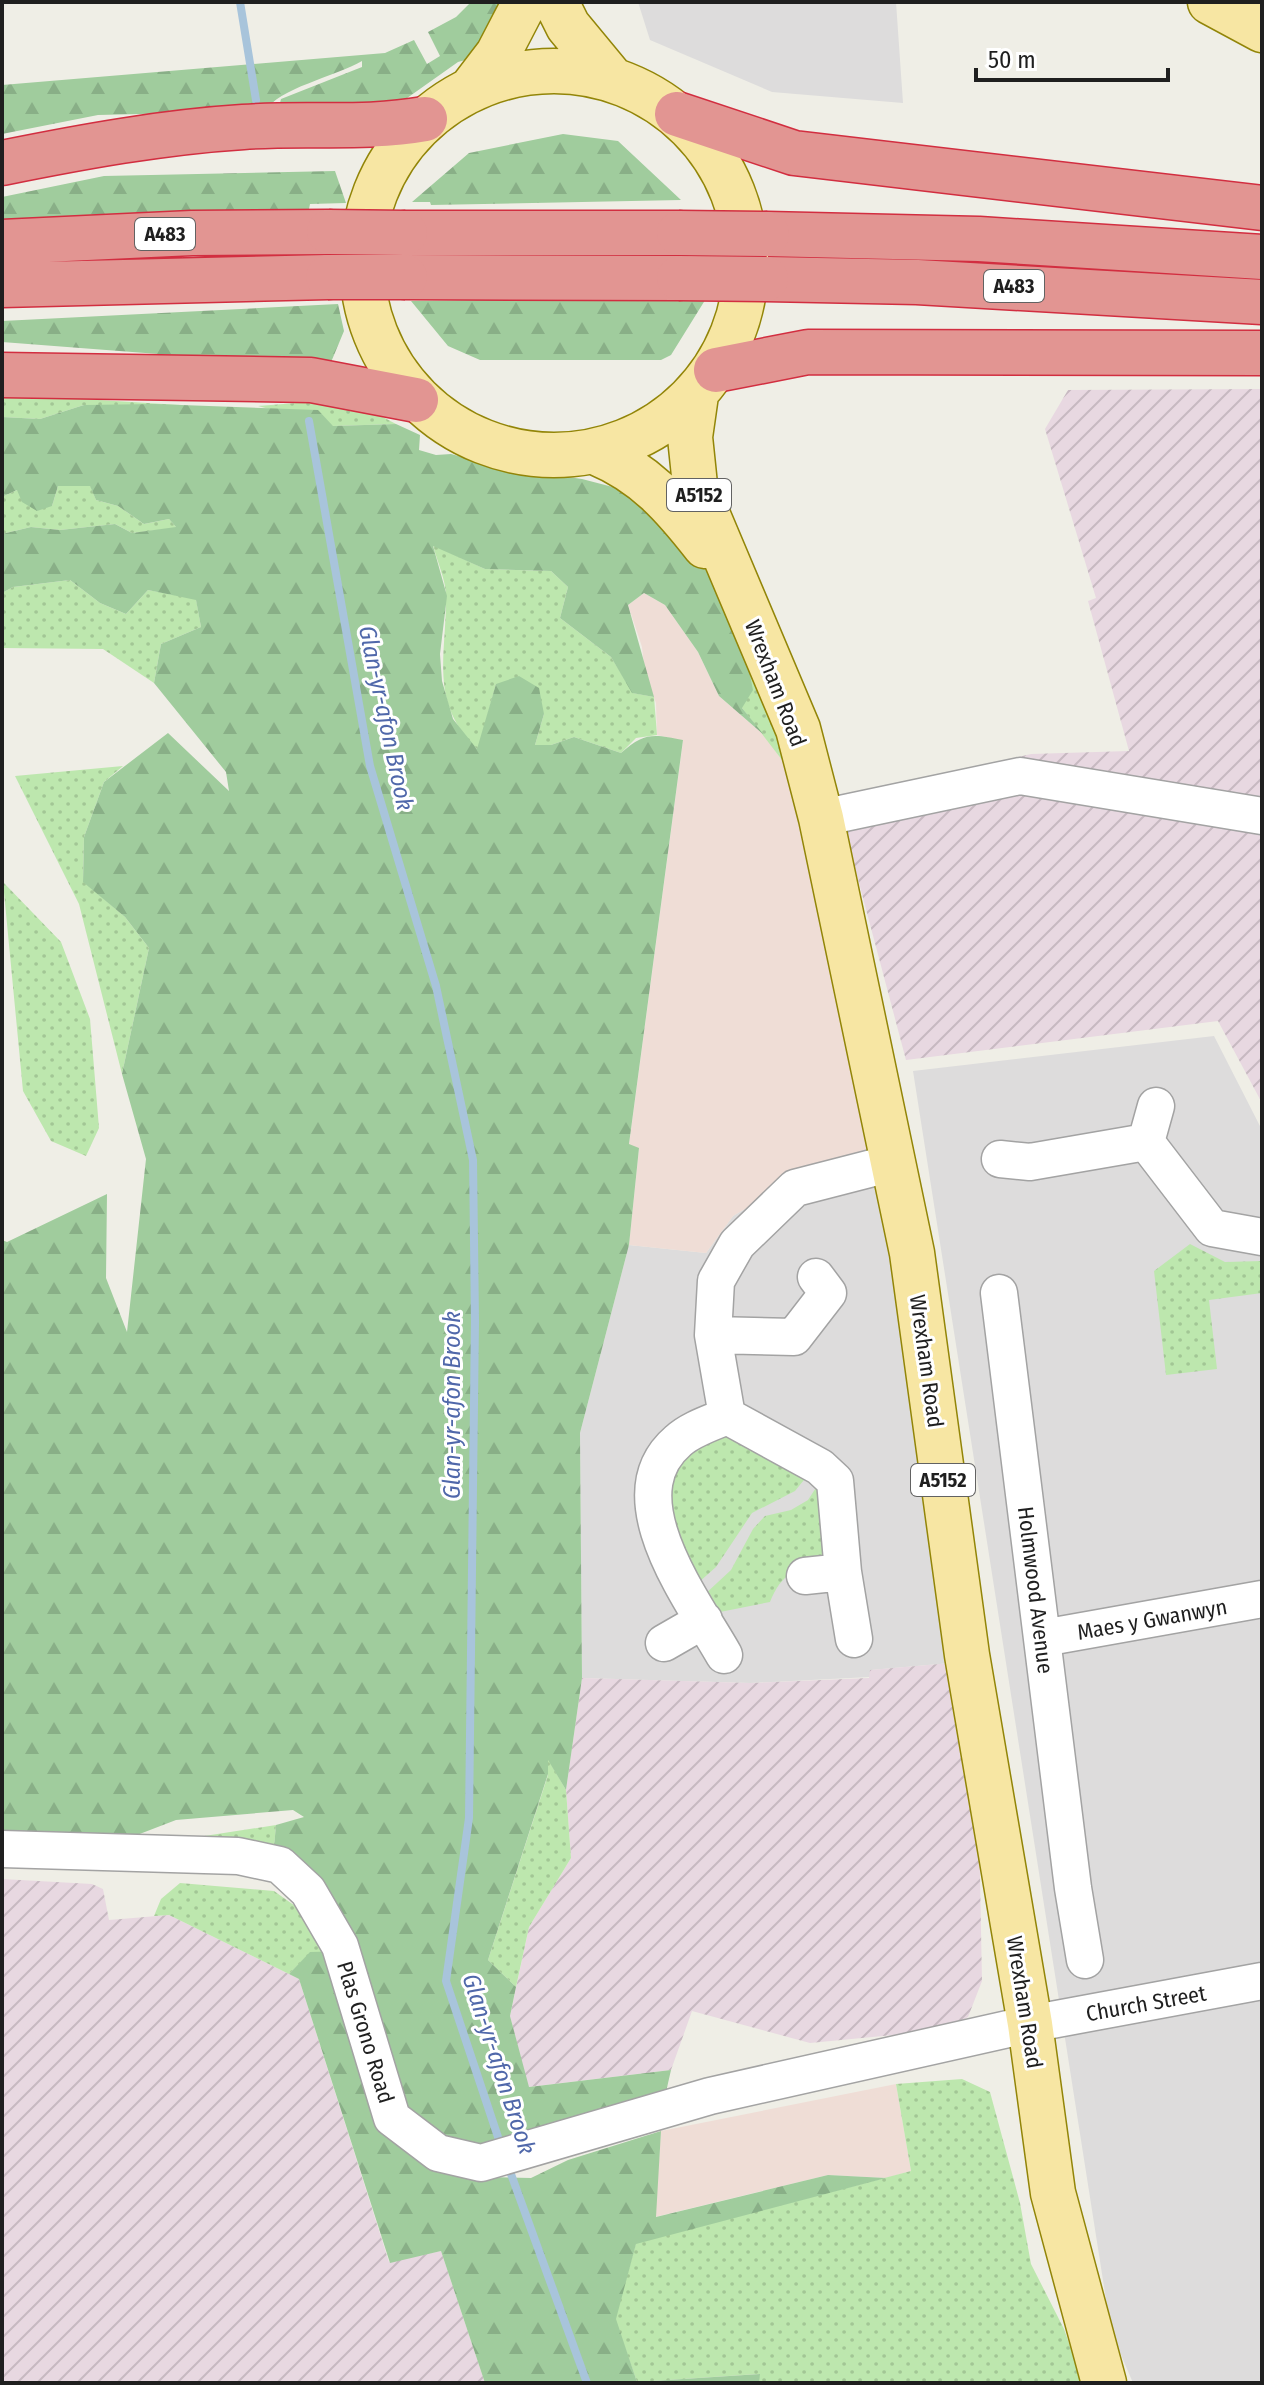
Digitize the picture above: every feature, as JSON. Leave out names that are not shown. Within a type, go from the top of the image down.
[{"type":"highway","points":[[677,114],[794,153],[1262,208]]},
{"type":"highway","points":[[2,163],[240,127],[302,124],[361,128],[425,119]]},
{"type":"highway","name":"A483","points":[[2,242],[192,233],[767,234],[979,239],[1262,257]]},
{"type":"highway","name":"A483","points":[[2,285],[328,277],[766,279],[947,283],[1262,302]]},
{"type":"highway","points":[[706,382],[808,352],[1262,353]]},
{"type":"highway","points":[[2,375],[311,380],[416,400]]},
{"type":"main road","points":[[472,88],[498,54],[525,2]]},
{"type":"main road","points":[[556,2],[568,26],[611,78]]},
{"type":"main road","points":[[1210,2],[1262,30]]},
{"type":"main road","points":[[540,71],[576,71],[611,78],[645,93],[677,114],[709,148],[732,189],[745,234],[747,281],[740,312],[706,382],[651,431],[597,453],[532,457],[469,438],[416,400],[380,349],[362,289],[364,227],[386,168],[425,119],[472,88],[505,76],[540,71]]},
{"type":"main road","name":"Wrexham Road","points":[[706,382],[690,463],[695,485],[798,729],[821,818],[912,1253],[967,1655],[1030,2024],[1053,2193],[1104,2383]]},
{"type":"main road","name":"Wrexham Road","points":[[597,453],[626,465],[672,504],[738,589]]},
{"type":"street","points":[[821,818],[1020,776],[1262,816]]},
{"type":"street","points":[[1146,1142],[1156,1106]]},
{"type":"street","points":[[1021,1170],[1146,1142]]},
{"type":"street","points":[[1146,1142],[1212,1228],[1262,1237]]},
{"type":"street","points":[[727,1416],[713,1335],[716,1281],[737,1244],[795,1188],[892,1163]]},
{"type":"street","points":[[713,1335],[794,1337],[828,1293],[816,1277]]},
{"type":"street","name":"Holmwood Avenue","points":[[999,1293],[1043,1638],[1061,1890],[1085,1960]]},
{"type":"street","points":[[727,1416],[820,1467],[835,1481],[843,1572],[854,1639]]},
{"type":"street","points":[[724,1655],[667,1553],[654,1520],[651,1494],[655,1474],[667,1452],[680,1439],[727,1416]]},
{"type":"street","points":[[805,1576],[843,1572]]},
{"type":"street","name":"Maes y Gwanwyn","points":[[1043,1638],[1262,1599]]},
{"type":"street","points":[[664,1643],[704,1620]]},
{"type":"street","name":"Plas Grono Road","points":[[2,1849],[238,1856],[280,1865],[308,1891],[340,1946],[392,2118],[438,2153],[481,2163],[710,2096],[1030,2024]]},
{"type":"street","name":"Church Street","points":[[1030,2024],[1262,1981]]},
{"type":"shaded area","points":[[638,2],[896,2],[903,103],[772,92],[650,40]]},
{"type":"shaded area","points":[[1262,389],[1262,1103],[1218,1021],[906,1060],[837,800],[1031,754],[1129,751],[1088,601],[1096,598],[1045,429],[1068,390]]},
{"type":"shaded area","points":[[644,593],[665,605],[698,652],[719,696],[764,735],[782,760],[804,821],[873,1151],[775,1180],[772,1193],[733,1216],[706,1253],[629,1245],[639,1149],[629,1145],[683,741],[657,735],[656,703],[645,674],[642,647],[628,605]]},
{"type":"shaded area","points":[[1214,1036],[1262,1130],[1262,2383],[1133,2383],[1111,2331],[913,1071]]},
{"type":"shaded area","points":[[873,1151],[901,1265],[951,1663],[871,1670],[870,1677],[750,1683],[582,1678],[580,1433],[629,1245],[706,1253],[733,1216],[772,1193],[775,1180]]},
{"type":"shaded area","points":[[951,1663],[979,1826],[982,1981],[968,2017],[945,2030],[810,2043],[692,2011],[671,2070],[528,2087],[510,2016],[529,1927],[571,1858],[566,1790],[582,1678],[750,1683],[869,1678],[870,1670]]},
{"type":"shaded area","points":[[2,1879],[92,1884],[103,1889],[109,1920],[169,1915],[299,1979],[389,2262],[441,2251],[485,2383],[2,2383]]},
{"type":"shaded area","points":[[896,2084],[911,2171],[886,2178],[828,2175],[655,2217],[661,2131]]},
{"type":"green space","points":[[471,2],[517,2],[484,55],[458,62],[393,108],[278,110],[281,99],[362,67],[362,61],[294,89],[272,103],[266,111],[98,115],[2,134],[2,85],[385,53],[414,40],[427,64],[440,56],[428,32],[456,17]]},
{"type":"green space","points":[[563,134],[618,141],[681,200],[431,205],[430,202],[412,202],[469,153]]},
{"type":"green space","points":[[335,171],[346,203],[310,204],[309,209],[2,225],[2,197],[104,176]]},
{"type":"green space","points":[[707,297],[671,355],[661,360],[480,360],[448,346],[411,301]]},
{"type":"green space","points":[[338,304],[344,331],[329,367],[2,342],[2,321]]},
{"type":"green space","points":[[2,394],[180,405],[84,405],[40,419],[2,417]]},
{"type":"green space","points":[[322,401],[379,415],[396,424],[333,426],[258,406]]},
{"type":"green space","points":[[155,404],[318,410],[333,426],[396,424],[420,435],[419,450],[436,455],[451,454],[499,467],[582,479],[632,492],[691,545],[740,624],[753,690],[742,708],[764,735],[719,696],[698,652],[665,605],[644,593],[628,605],[654,697],[632,693],[611,657],[560,618],[568,587],[551,571],[485,569],[433,546],[447,596],[440,654],[442,681],[453,719],[477,749],[496,684],[519,676],[539,688],[544,714],[535,745],[551,745],[574,737],[621,753],[636,741],[650,736],[683,740],[629,1144],[639,1148],[629,1245],[580,1433],[582,1678],[566,1790],[548,1760],[548,1774],[488,1960],[516,1987],[510,2016],[529,2087],[671,2070],[666,2092],[481,2177],[531,2178],[568,2160],[661,2131],[656,2217],[828,2175],[886,2178],[636,2244],[616,2319],[637,2382],[760,2374],[759,2383],[485,2383],[441,2251],[390,2263],[299,1979],[289,1974],[310,1952],[351,1951],[274,1847],[276,1825],[304,1817],[293,1810],[176,1820],[124,1840],[2,1836],[2,1240],[7,1242],[107,1194],[106,1278],[127,1332],[146,1159],[122,1074],[149,948],[125,917],[83,882],[84,837],[104,782],[168,733],[229,791],[226,772],[154,683],[161,644],[201,627],[196,600],[148,590],[126,614],[100,603],[70,580],[13,587],[2,593],[2,534],[31,527],[60,530],[115,524],[132,533],[176,527],[169,519],[144,524],[118,506],[96,500],[90,486],[58,486],[52,506],[37,511],[22,502],[17,490],[2,497],[2,417],[40,419],[84,405]]},
{"type":"green space","points":[[90,485],[96,500],[118,506],[144,524],[169,519],[177,528],[132,533],[115,524],[60,530],[31,527],[2,534],[2,497],[17,490],[52,506],[58,486]]},
{"type":"green space","points":[[433,545],[485,569],[551,571],[568,587],[560,618],[611,657],[633,693],[654,697],[657,735],[636,738],[621,753],[574,737],[551,745],[535,745],[544,714],[496,684],[478,750],[452,715],[446,697],[443,660],[446,592]]},
{"type":"green space","points":[[70,580],[100,603],[126,614],[148,590],[196,599],[201,627],[161,644],[154,683],[103,649],[2,648],[2,593],[13,587]]},
{"type":"green space","points":[[744,656],[767,686],[804,821],[782,760],[742,708]]},
{"type":"green space","points":[[123,766],[104,782],[84,837],[83,881],[125,917],[149,948],[122,1074],[79,904],[15,776]]},
{"type":"green space","points":[[3,882],[61,942],[90,1019],[99,1128],[86,1156],[51,1141],[23,1091]]},
{"type":"green space","points":[[1190,1244],[1225,1262],[1262,1261],[1262,1293],[1209,1300],[1217,1369],[1166,1375],[1154,1271]]},
{"type":"green space","points":[[715,1430],[812,1470],[795,1491],[752,1513],[716,1567],[698,1583],[664,1497],[673,1462]]},
{"type":"green space","points":[[821,1480],[824,1558],[791,1573],[779,1585],[770,1602],[715,1613],[704,1595],[731,1570],[753,1529],[765,1516],[791,1510],[808,1500]]},
{"type":"green space","points":[[548,1759],[566,1790],[571,1858],[529,1927],[516,1987],[488,1960],[548,1775]]},
{"type":"green space","points":[[276,1825],[274,1847],[185,1839]]},
{"type":"green space","points":[[180,1883],[274,1891],[305,1913],[322,1952],[310,1953],[289,1974],[169,1915],[154,1916],[161,1899]]},
{"type":"green space","points":[[962,2079],[990,2092],[1020,2203],[1031,2264],[1064,2329],[1083,2383],[759,2383],[759,2374],[637,2382],[615,2319],[636,2243],[911,2171],[896,2084]]},
{"type":"waterway","points":[[240,2],[256,100]]},
{"type":"waterway","name":"Glan-yr-afon Brook","points":[[309,421],[370,766],[436,986],[473,1160],[475,1321],[469,1818],[446,1981],[501,2146]]},
{"type":"waterway","name":"Glan-yr-afon Brook","points":[[507,2163],[587,2383]]}]
